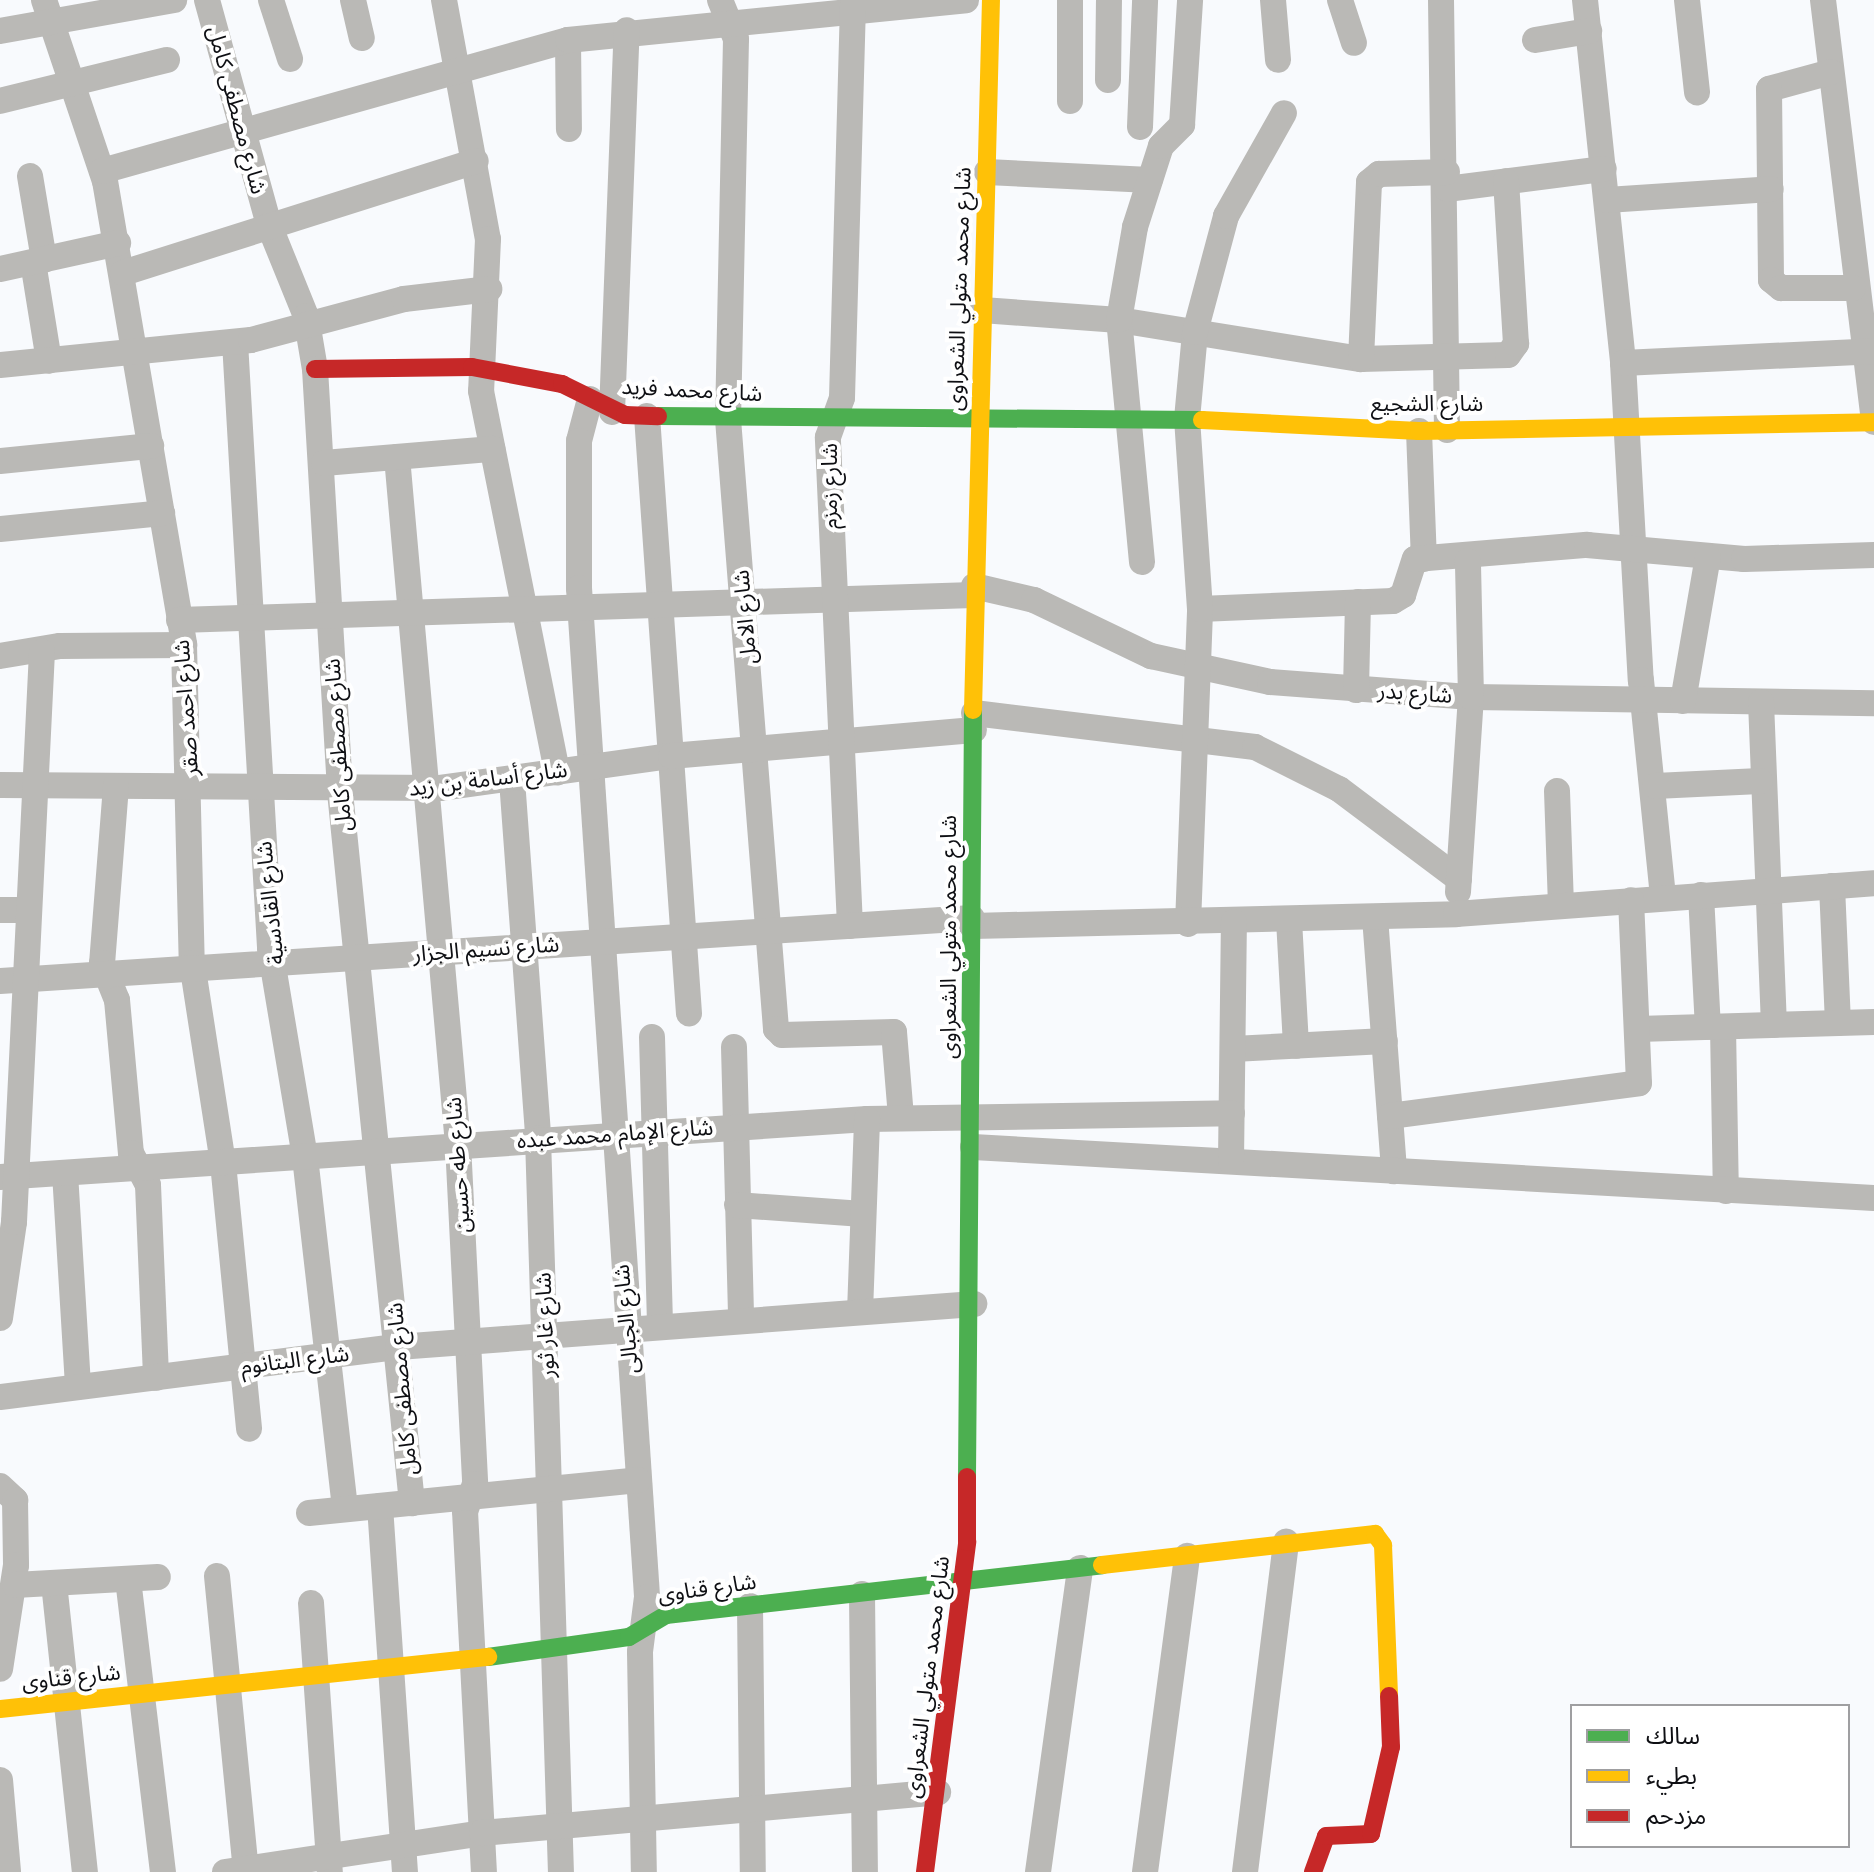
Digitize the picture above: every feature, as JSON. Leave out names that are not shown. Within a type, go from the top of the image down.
[{"type":"street","points":[[0,31],[48,12],[174,0]]},
{"type":"street","name":"شارع مصطفى كامل","points":[[207,0],[269,225],[308,326],[315,369],[324,463],[340,792],[380,1151],[412,1503]]},
{"type":"street","points":[[271,0],[290,59]]},
{"type":"street","points":[[353,0],[362,38]]},
{"type":"street","points":[[444,0],[476,161],[489,289],[483,370],[492,449],[557,772]]},
{"type":"street","points":[[102,171],[456,67],[568,40],[724,9],[966,0]]},
{"type":"street","name":"شارع محمد متولي الشعراوى","points":[[925,1872],[966,1583],[974,1304],[974,591],[991,0]]},
{"type":"street","points":[[1070,0],[1070,101]]},
{"type":"street","points":[[1108,80],[1109,0]]},
{"type":"street","points":[[1140,127],[1145,0]]},
{"type":"street","points":[[1142,562],[1124,421],[1119,320],[1150,180],[1163,140],[1182,125],[1190,0]]},
{"type":"street","points":[[1273,0],[1278,60]]},
{"type":"street","points":[[1340,0],[1354,43]]},
{"type":"street","points":[[1441,0],[1447,181],[1447,430]]},
{"type":"street","points":[[1585,0],[1623,363],[1663,898]]},
{"type":"street","points":[[1687,0],[1697,92]]},
{"type":"street","points":[[1823,0],[1853,288],[1869,351],[1874,422]]},
{"type":"street","name":"شارع زمزم","points":[[850,926],[831,597],[828,437],[836,418],[853,4]]},
{"type":"street","name":"شارع الامل","points":[[724,9],[736,39],[728,419],[777,1032],[894,1032],[901,1117]]},
{"type":"street","name":"شارع احمد صقر","points":[[48,12],[102,171],[118,243],[131,354],[151,446],[182,632],[192,790],[194,971],[223,1163],[249,1429]]},
{"type":"street","name":"شارع الجبالى","points":[[627,30],[601,405],[579,441],[580,604],[595,766],[626,1328],[638,1480],[644,1625],[644,1872]]},
{"type":"street","points":[[1535,40],[1589,31]]},
{"type":"street","points":[[568,40],[569,129]]},
{"type":"street","points":[[0,101],[73,86],[167,60]]},
{"type":"street","points":[[1831,72],[1769,89],[1773,284],[1853,288]]},
{"type":"street","points":[[1188,924],[1200,609],[1187,419],[1195,332],[1226,216],[1284,113]]},
{"type":"street","points":[[123,273],[476,161]]},
{"type":"street","points":[[1361,359],[1369,182],[1379,174],[1447,181],[1506,181],[1604,169]]},
{"type":"street","points":[[987,172],[1150,180]]},
{"type":"street","points":[[30,176],[49,361]]},
{"type":"street","points":[[982,310],[1119,320],[1361,359],[1449,360],[1515,349],[1506,181]]},
{"type":"street","points":[[1607,200],[1771,189]]},
{"type":"street","points":[[0,269],[118,243]]},
{"type":"street","points":[[0,365],[235,342],[308,326],[404,299],[489,289]]},
{"type":"street","name":"شارع القادسية","points":[[235,342],[253,616],[260,791],[274,965],[305,1157],[345,1509]]},
{"type":"street","points":[[1623,363],[1869,351]]},
{"type":"street","name":"شارع محمد فريد","points":[[315,369],[483,370],[562,384],[601,405],[647,416],[979,420]]},
{"type":"street","points":[[647,416],[689,1014]]},
{"type":"street","name":"شارع الشجيع","points":[[979,420],[1187,419],[1419,431],[1627,424],[1874,422]]},
{"type":"street","points":[[1419,431],[1424,559]]},
{"type":"street","points":[[0,461],[151,446]]},
{"type":"street","points":[[324,463],[492,449]]},
{"type":"street","name":"شارع طه حسين","points":[[397,457],[421,789],[458,1144],[468,1341],[470,1497],[465,1511],[484,1872]]},
{"type":"street","points":[[0,529],[162,513]]},
{"type":"street","points":[[1200,609],[1399,599],[1408,566],[1424,559],[1468,561],[1587,545],[1708,557],[1874,555]]},
{"type":"street","points":[[1683,701],[1708,557]]},
{"type":"street","points":[[1456,914],[1471,697],[1468,561]]},
{"type":"street","name":"شارع بدر","points":[[0,656],[182,632],[253,616],[974,591],[1034,600],[1114,643],[1196,669],[1356,690],[1471,697],[1646,701],[1761,702],[1872,695]]},
{"type":"street","points":[[1356,690],[1358,602]]},
{"type":"street","points":[[0,1318],[8,1177],[13,981],[29,910],[42,652]]},
{"type":"street","points":[[1761,702],[1760,781],[1774,1025]]},
{"type":"street","name":"شارع أسامة بن زيد","points":[[0,785],[340,792],[421,789],[512,780],[671,756],[839,741],[974,721],[1193,735],[1255,747],[1313,772],[1459,879]]},
{"type":"street","name":"شارع غار ثور","points":[[512,780],[538,1138],[561,1872]]},
{"type":"street","points":[[1655,786],[1760,781]]},
{"type":"street","points":[[116,786],[101,955],[117,1000],[131,1153],[148,1185],[156,1378]]},
{"type":"street","points":[[1557,791],[1561,906]]},
{"type":"street","name":"شارع نسيم الجزار","points":[[13,981],[108,978],[359,958],[850,926],[972,922],[1188,924],[1456,914],[1874,883]]},
{"type":"street","points":[[1832,886],[1838,1023]]},
{"type":"street","points":[[1701,895],[1715,1027],[1726,1191]]},
{"type":"street","points":[[1390,1116],[1636,1086],[1638,1029],[1631,900]]},
{"type":"street","points":[[0,910],[29,910]]},
{"type":"street","points":[[1375,917],[1394,1171]]},
{"type":"street","points":[[1289,920],[1296,1046]]},
{"type":"street","points":[[1231,1161],[1234,922]]},
{"type":"street","points":[[1638,1029],[1874,1022]]},
{"type":"street","points":[[652,1037],[660,1325]]},
{"type":"street","points":[[1233,1049],[1385,1041]]},
{"type":"street","points":[[734,1047],[741,1320]]},
{"type":"street","name":"شارع الإمام محمد عبده","points":[[8,1177],[616,1132],[973,1113],[1232,1113]]},
{"type":"street","points":[[860,1312],[867,1119]]},
{"type":"street","points":[[973,1147],[1874,1198]]},
{"type":"street","points":[[65,1173],[78,1387]]},
{"type":"street","points":[[737,1205],[863,1214]]},
{"type":"street","name":"شارع البتانوم","points":[[0,1397],[398,1347],[660,1325],[974,1304]]},
{"type":"street","points":[[309,1513],[638,1480]]},
{"type":"street","points":[[0,1486],[15,1500],[15,1585],[0,1669]]},
{"type":"street","points":[[380,1506],[396,1665],[405,1872]]},
{"type":"street","name":"شارع قناوى","points":[[0,1709],[555,1650],[619,1640],[666,1615],[966,1583],[1286,1542],[1379,1537],[1391,1747],[1371,1834],[1326,1836],[1313,1872]]},
{"type":"street","points":[[1245,1872],[1286,1542]]},
{"type":"street","points":[[1145,1872],[1187,1556]]},
{"type":"street","points":[[1038,1872],[1080,1568]]},
{"type":"street","points":[[217,1576],[239,1871],[329,1864],[404,1845],[482,1833],[754,1805],[938,1792]]},
{"type":"street","points":[[15,1585],[158,1577]]},
{"type":"street","points":[[128,1579],[163,1872]]},
{"type":"street","points":[[54,1583],[64,1702],[85,1872]]},
{"type":"street","points":[[862,1594],[865,1872]]},
{"type":"street","points":[[311,1603],[329,1864]]},
{"type":"street","points":[[750,1606],[753,1872]]},
{"type":"street","points":[[0,1780],[8,1872]]},
{"type":"traffic: fast","points":[[658,416],[1202,420]]},
{"type":"traffic: fast","points":[[967,1477],[973,710]]},
{"type":"traffic: fast","points":[[488,1657],[629,1637],[666,1615],[1102,1565]]},
{"type":"traffic: slow","points":[[973,710],[991,0]]},
{"type":"traffic: slow","points":[[1202,420],[1419,431],[1874,422]]},
{"type":"traffic: slow","points":[[1102,1565],[1375,1534],[1383,1545],[1389,1696]]},
{"type":"traffic: slow","points":[[0,1709],[488,1657]]},
{"type":"traffic: jam","points":[[315,369],[472,367],[562,384],[625,415],[658,416]]},
{"type":"traffic: jam","points":[[925,1872],[967,1542],[967,1477]]},
{"type":"traffic: jam","points":[[1313,1872],[1326,1836],[1371,1834],[1391,1747],[1389,1696]]}]
